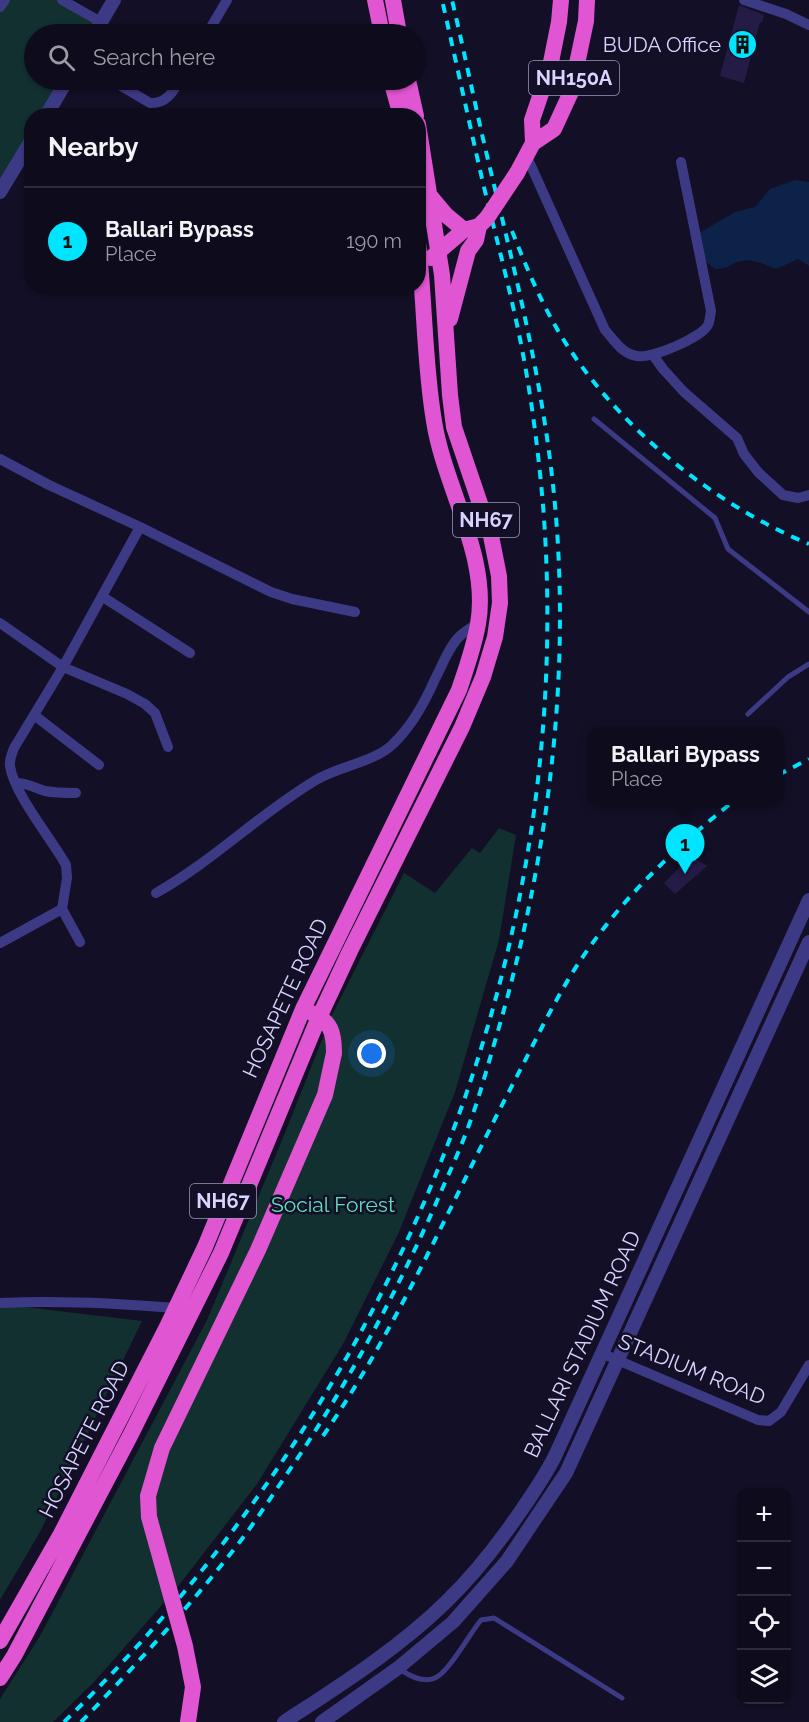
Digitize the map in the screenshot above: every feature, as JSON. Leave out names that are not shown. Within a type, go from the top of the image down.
[{"type":"highway","points":[[375,0],[380,24]]},
{"type":"highway","points":[[393,0],[397,24]]},
{"type":"highway","name":"NH150A","points":[[530,150],[532,120],[550,67],[561,0]]},
{"type":"highway","name":"NH150A","points":[[426,262],[477,224],[517,173],[530,150],[554,129],[571,92],[586,21],[587,0]]},
{"type":"highway","points":[[394,90],[399,108]]},
{"type":"highway","points":[[410,90],[414,108]]},
{"type":"highway","points":[[426,176],[442,275]]},
{"type":"highway","points":[[429,196],[446,215],[477,224]]},
{"type":"highway","name":"NH150A","points":[[426,282],[442,275],[468,251],[476,240],[477,224]]},
{"type":"highway","points":[[445,336],[468,251]]},
{"type":"highway","name":"NH67","points":[[442,275],[445,336]]},
{"type":"highway","name":"HOSAPETE ROAD","points":[[0,1641],[61,1534],[176,1308],[205,1247],[303,1009],[459,690],[478,623],[478,594],[474,553],[448,478],[434,422],[423,294]]},
{"type":"highway","name":"HOSAPETE ROAD","points":[[0,1678],[14,1656],[130,1436],[221,1253],[320,1016],[350,951],[448,759],[483,677],[495,638],[500,603],[499,576],[491,536],[454,427],[445,336]]},
{"type":"highway","points":[[188,1722],[193,1688],[185,1646],[149,1517],[148,1496],[162,1448],[258,1250],[321,1105],[334,1053],[332,1029],[320,1016],[303,1009]]},
{"type":"street","points":[[0,7],[5,0]]},
{"type":"street","points":[[62,0],[92,24]]},
{"type":"street","points":[[99,24],[114,0]]},
{"type":"street","points":[[213,24],[227,0]]},
{"type":"street","points":[[744,0],[786,14],[809,25]]},
{"type":"street","points":[[51,108],[61,90]]},
{"type":"street","points":[[128,90],[150,103],[158,103],[174,90]]},
{"type":"street","points":[[530,150],[605,330],[622,350],[637,357],[653,355],[696,336],[708,325],[711,311],[681,162]]},
{"type":"street","points":[[0,192],[24,152]]},
{"type":"street","points":[[653,355],[684,392],[736,438],[744,454],[758,472],[783,495],[798,498],[809,495]]},
{"type":"street","points":[[0,459],[271,592],[292,599],[355,612]]},
{"type":"street","points":[[80,942],[62,909],[67,878],[66,865],[16,783],[5,757],[63,667],[140,527]]},
{"type":"street","points":[[103,597],[190,654]]},
{"type":"street","points":[[0,622],[63,667],[127,694],[144,704],[155,713],[168,747]]},
{"type":"street","points":[[156,893],[207,861],[292,796],[317,780],[347,765],[377,756],[392,745],[407,729],[428,696],[449,650],[458,638],[478,623]]},
{"type":"street","points":[[34,715],[99,765]]},
{"type":"street","points":[[16,783],[26,783],[57,793],[76,793]]},
{"type":"street","name":"BALLARI STADIUM ROAD","points":[[284,1722],[354,1675],[445,1603],[489,1554],[549,1469],[809,900]]},
{"type":"street","points":[[0,943],[62,909]]},
{"type":"street","name":"BALLARI STADIUM ROAD","points":[[322,1722],[398,1668],[453,1622],[507,1561],[566,1473],[809,942]]},
{"type":"street","points":[[0,1303],[43,1301],[176,1308]]},
{"type":"street","name":"STADIUM ROAD","points":[[601,1353],[758,1420],[768,1421],[781,1412],[809,1365]]},
{"type":"street","points":[[354,1675],[366,1692]]},
{"type":"lane","points":[[594,419],[711,514],[718,523],[728,549],[809,612]]},
{"type":"lane","points":[[748,714],[788,677],[809,664]]},
{"type":"lane","points":[[398,1668],[418,1678],[429,1680],[436,1678],[481,1620],[494,1618],[622,1698]]},
{"type":"green space","points":[[4,0],[62,0],[101,22],[100,24],[24,24],[24,90],[59,90],[48,108],[24,108],[24,147],[0,186],[0,6]]},
{"type":"green space","name":"Social Forest","points":[[499,828],[516,835],[499,940],[455,1092],[399,1232],[343,1344],[257,1484],[176,1589],[94,1682],[53,1722],[0,1722],[0,1699],[40,1636],[207,1320],[331,1017],[404,873],[435,893],[472,848],[480,853]]},
{"type":"green space","points":[[0,1304],[142,1321],[40,1532],[0,1600]]},
{"type":"water","points":[[795,180],[809,182],[809,266],[798,259],[776,269],[746,261],[715,269],[701,258],[699,233],[735,212],[755,207],[770,189]]},
{"type":"building","name":"BUDA Office","points":[[739,5],[764,15],[762,23],[760,22],[744,83],[720,76]]},
{"type":"building","points":[[691,856],[707,866],[675,894],[664,883]]},
{"type":"railway","points":[[64,1722],[180,1597],[281,1462],[368,1318],[439,1166],[493,1007],[529,843],[546,676],[543,505],[521,342],[442,0]]},
{"type":"railway","points":[[81,1722],[164,1633],[242,1539],[315,1431],[370,1338],[419,1241],[466,1133],[495,1041],[530,903],[543,832],[558,690],[560,619],[558,547],[552,476],[541,398],[525,320],[452,0]]},
{"type":"railway","points":[[512,231],[539,295],[555,325],[595,384],[620,413],[678,466],[709,489],[775,529],[809,544]]},
{"type":"railway","points":[[783,772],[809,759]]},
{"type":"railway","points":[[323,1436],[377,1350],[559,995],[578,963],[639,887],[675,851],[729,805]]},
{"type":"place","name":"BUDA Office","points":[[742,44]]},
{"type":"place","name":"Ballari Bypass","points":[[685,874]]}]
